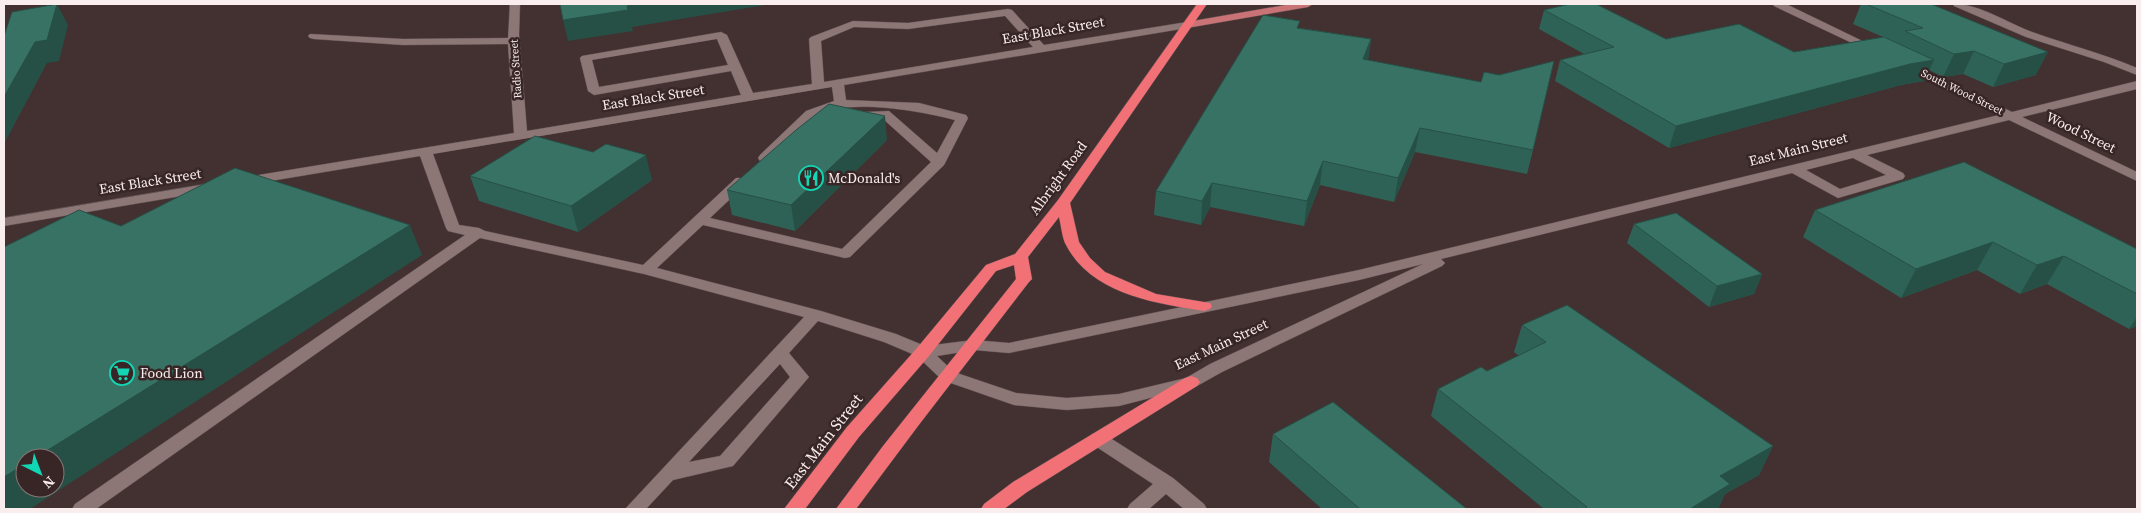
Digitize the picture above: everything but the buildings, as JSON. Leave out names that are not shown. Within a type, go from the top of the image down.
[{"type":"highway","name":"Albright Road","points":[[1020,257],[1063,203],[1186,24],[1202,4]]},
{"type":"highway","points":[[1063,203],[1072,242],[1084,261],[1100,275],[1152,298],[1204,306]]},
{"type":"highway","points":[[846,509],[875,469],[974,346],[1024,279],[1020,257],[991,268],[923,352]]},
{"type":"highway","name":"East Main Street","points":[[794,509],[853,432],[923,352]]},
{"type":"highway","points":[[991,509],[1020,487],[1191,382]]},
{"type":"main road","name":"East Black Street","points":[[1186,24],[1308,4]]},
{"type":"street","name":"Radio Street","points":[[515,4],[514,41],[521,135]]},
{"type":"street","points":[[1778,4],[1882,54]]},
{"type":"street","points":[[1958,4],[2030,35],[2108,60],[2137,72]]},
{"type":"street","points":[[818,86],[815,39],[853,24],[908,26],[1008,12],[1041,49]]},
{"type":"street","name":"East Black Street","points":[[4,222],[1186,24]]},
{"type":"street","points":[[314,36],[403,42],[514,41]]},
{"type":"street","points":[[735,67],[594,92],[586,58],[721,36],[735,67],[748,97]]},
{"type":"street","name":"South Wood Street","points":[[1900,62],[2010,116]]},
{"type":"street","points":[[838,82],[840,103]]},
{"type":"street","name":"East Main Street","points":[[923,352],[974,346],[1009,348],[1359,275],[2137,85]]},
{"type":"street","points":[[701,220],[845,254],[939,162],[962,118],[919,107],[840,103],[810,114],[757,174]]},
{"type":"street","points":[[829,122],[837,116],[885,114],[939,162]]},
{"type":"street","name":"Wood Street","points":[[2010,116],[2137,177]]},
{"type":"street","points":[[424,151],[453,228],[479,232],[646,270],[815,315],[890,338],[923,352]]},
{"type":"street","points":[[1795,169],[1838,194],[1898,176],[1855,154]]},
{"type":"street","points":[[646,270],[701,220],[757,174],[784,158]]},
{"type":"street","points":[[63,228],[95,206]]},
{"type":"street","points":[[84,509],[479,232]]},
{"type":"street","name":"East Main Street","points":[[923,352],[948,376],[1014,399],[1067,404],[1119,400],[1191,382],[1216,368],[1467,249]]},
{"type":"street","points":[[635,509],[815,315]]},
{"type":"street","points":[[668,474],[726,461],[800,377],[780,353]]},
{"type":"street","points":[[1098,439],[1166,483],[1197,509]]},
{"type":"street","points":[[1137,509],[1166,483]]},
{"type":"place","name":"McDonald's","points":[[811,178]]},
{"type":"place","name":"Food Lion","points":[[122,373]]}]
